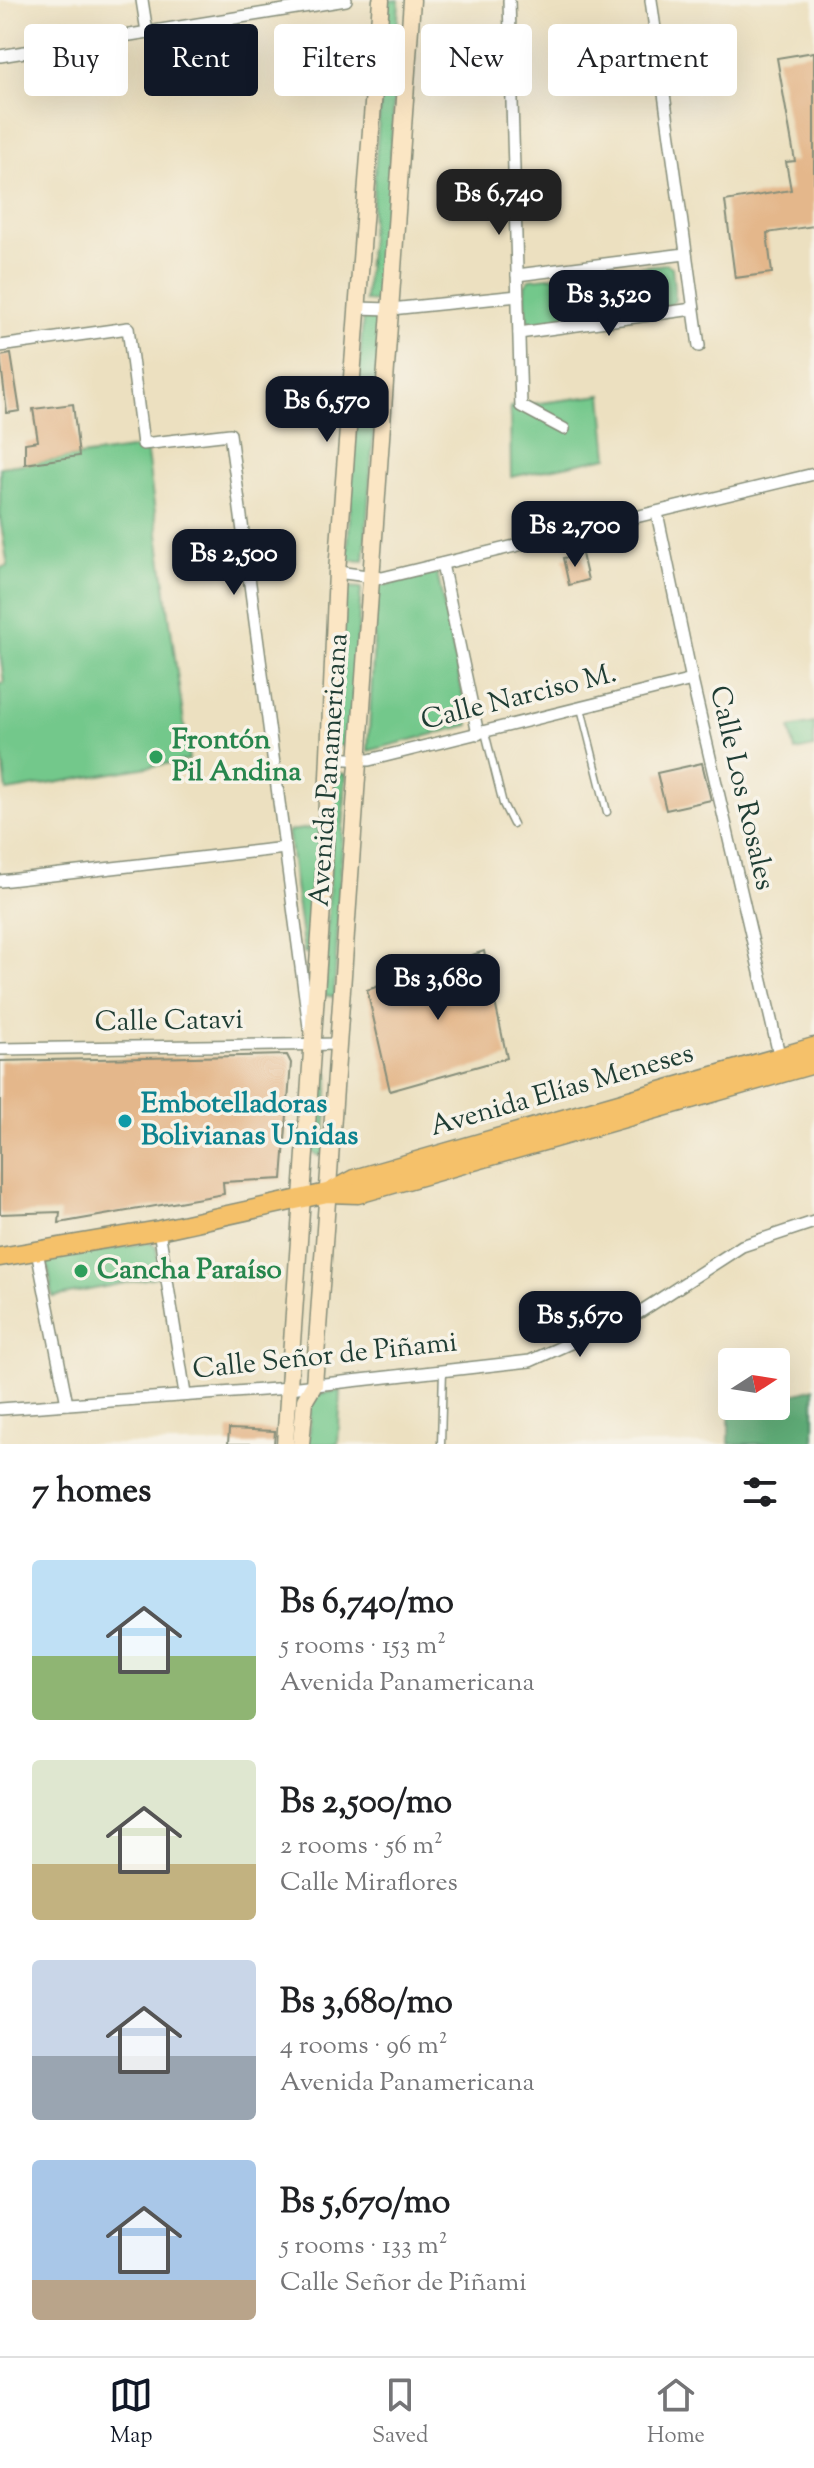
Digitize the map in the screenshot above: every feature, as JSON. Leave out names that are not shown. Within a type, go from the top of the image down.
[{"type":"main road","name":"Avenida Panamericana","points":[[285,1444],[337,572],[381,0]]},
{"type":"main road","name":"Avenida Panamericana","points":[[301,1444],[305,1400],[314,1385],[412,0]]},
{"type":"main road","name":"Avenida Elías Meneses","points":[[782,1066],[814,1047]]},
{"type":"main road","name":"Avenida Elías Meneses","points":[[0,1257],[159,1230],[301,1200],[327,1193],[354,1179],[782,1066],[814,1064]]},
{"type":"street","points":[[142,0],[146,24]]},
{"type":"street","points":[[197,24],[346,0]]},
{"type":"street","points":[[509,0],[521,406],[564,429]]},
{"type":"street","points":[[651,0],[699,346]]},
{"type":"street","points":[[0,56],[144,32]]},
{"type":"street","points":[[517,275],[685,254]]},
{"type":"street","points":[[357,308],[391,309],[518,296]]},
{"type":"street","points":[[519,333],[693,309]]},
{"type":"street","points":[[0,346],[128,328],[143,444],[230,434],[311,1043]]},
{"type":"street","points":[[337,572],[382,578],[814,474]]},
{"type":"street","name":"Calle Los Rosales","points":[[657,513],[692,680],[782,1066]]},
{"type":"street","points":[[442,564],[482,733]]},
{"type":"street","name":"Calle Narciso M.","points":[[328,758],[357,760],[482,733],[692,680]]},
{"type":"street","points":[[0,881],[285,848]]},
{"type":"street","name":"Calle Catavi","points":[[0,1049],[339,1044]]},
{"type":"street","name":"Calle Señor de Piñami","points":[[0,1409],[289,1388],[530,1361],[640,1312],[742,1246],[814,1222]]},
{"type":"street","points":[[159,1230],[185,1394]]},
{"type":"street","points":[[37,1251],[67,1404]]},
{"type":"lane","points":[[581,708],[607,812]]},
{"type":"lane","points":[[482,733],[503,804],[513,824]]},
{"type":"lane","points":[[441,1444],[443,1369]]},
{"type":"green space","points":[[399,0],[398,24],[386,24],[388,1]]},
{"type":"green space","points":[[381,96],[394,96],[383,302],[365,301]]},
{"type":"green space","points":[[667,264],[672,267],[675,300],[671,305],[531,324],[527,319],[525,285],[530,279]]},
{"type":"green space","points":[[363,315],[382,317],[364,561],[347,560]]},
{"type":"green space","points":[[602,395],[608,457],[511,477],[510,407]]},
{"type":"green space","points":[[146,447],[189,760],[7,791],[0,741],[0,684],[4,683],[0,652],[0,568],[8,566],[0,518],[0,467]]},
{"type":"green space","points":[[437,573],[469,725],[368,751],[377,587]]},
{"type":"green space","points":[[345,587],[361,588],[350,746],[334,745]]},
{"type":"green space","points":[[814,723],[814,747],[795,751],[790,728]]},
{"type":"green space","points":[[335,773],[346,774],[334,997],[324,995]]},
{"type":"green space","points":[[319,827],[313,953],[304,953],[288,831]]},
{"type":"green space","points":[[322,1067],[329,1073],[324,1153],[319,1156],[312,1152],[319,1069]]},
{"type":"green space","points":[[150,1242],[156,1247],[161,1276],[53,1297],[47,1260]]},
{"type":"green space","points":[[814,1388],[814,1444],[729,1444],[729,1420],[790,1420],[790,1395]]},
{"type":"green space","points":[[341,1391],[338,1444],[309,1444],[311,1404],[318,1394]]},
{"type":"building","points":[[814,52],[814,226],[767,233],[772,273],[735,278],[725,201],[791,190],[786,162],[795,161],[777,58]]},
{"type":"building","points":[[11,354],[20,411],[7,413],[0,356]]},
{"type":"building","points":[[73,404],[79,456],[25,464],[25,443],[38,441],[33,409]]},
{"type":"building","points":[[582,554],[588,580],[569,585],[563,558]]},
{"type":"building","points":[[702,763],[711,800],[666,810],[657,773]]},
{"type":"building","points":[[484,951],[507,1058],[390,1091],[367,990]]},
{"type":"building","name":"Embotelladoras Bolivianas Unidas","points":[[287,1055],[291,1063],[282,1179],[223,1182],[224,1194],[59,1223],[60,1212],[0,1214],[0,1061]]},
{"type":"building","points":[[229,1429],[275,1431],[274,1444],[228,1444]]},
{"type":"place","name":"Frontón Pil Andina","points":[[156,757]]},
{"type":"place","name":"Embotelladoras Bolivianas Unidas","points":[[125,1121]]},
{"type":"place","name":"Cancha Paraíso","points":[[81,1271]]}]
